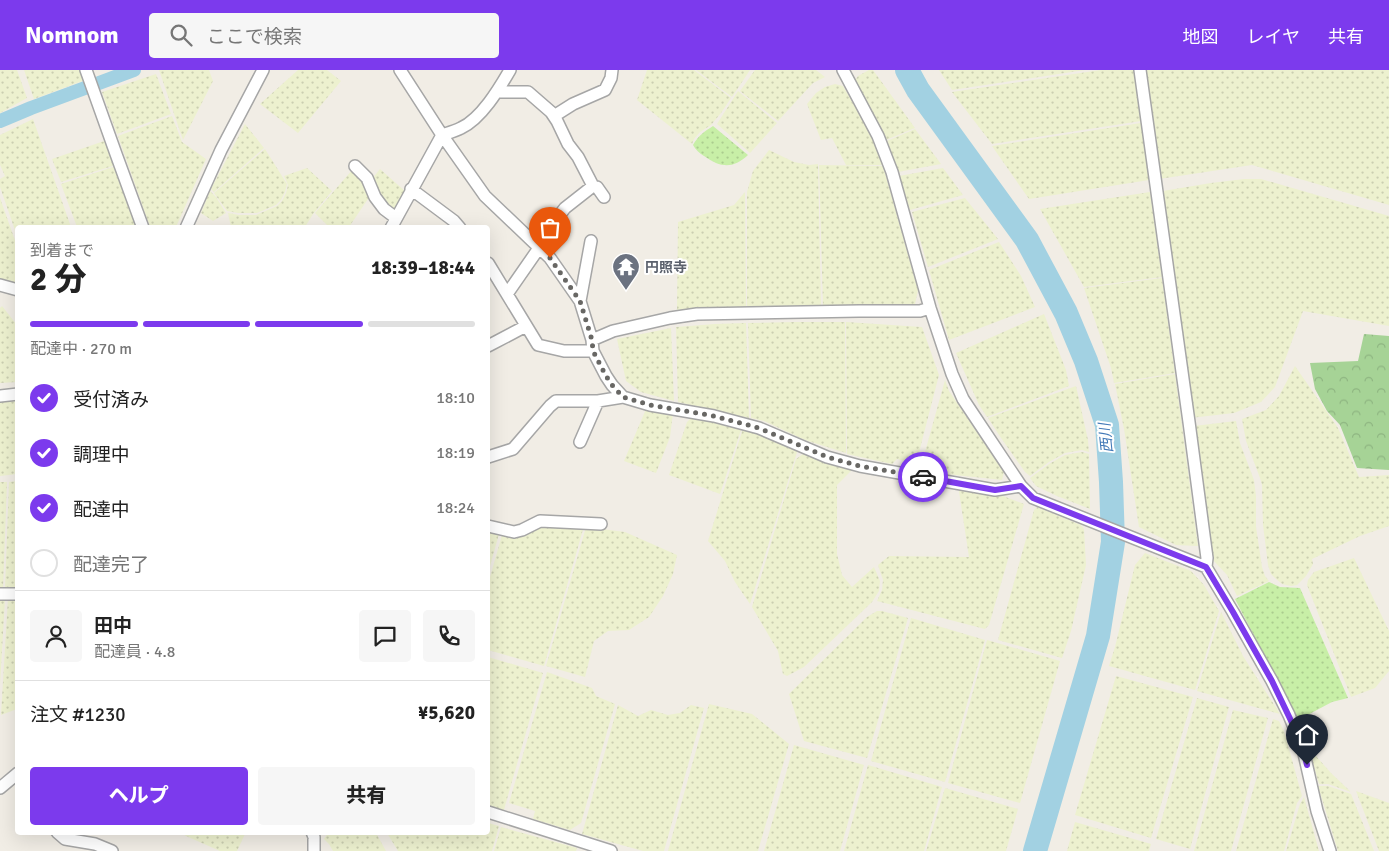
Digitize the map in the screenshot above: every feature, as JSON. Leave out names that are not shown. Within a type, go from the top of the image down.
[{"type":"street","points":[[86,70],[142,225]]},
{"type":"street","points":[[187,225],[221,150],[263,70]]},
{"type":"street","points":[[400,70],[442,135],[485,196],[550,258],[580,301],[600,365],[609,381],[623,397]]},
{"type":"street","points":[[356,166],[367,178],[375,197],[393,223],[442,135],[462,128],[477,116],[498,92],[510,70]]},
{"type":"street","points":[[554,116],[573,104],[606,90],[612,70]]},
{"type":"street","points":[[843,70],[878,136],[892,172],[930,308],[952,374],[963,399],[1021,486],[1033,498],[1206,567]]},
{"type":"street","points":[[1140,70],[1189,422],[1207,558],[1206,567],[1243,629],[1289,715],[1303,749],[1317,811],[1330,851]]},
{"type":"street","points":[[498,92],[528,92],[551,112],[593,186],[597,187],[604,197]]},
{"type":"street","points":[[507,294],[565,208],[593,186]]},
{"type":"street","points":[[411,189],[454,220],[458,225]]},
{"type":"street","points":[[580,301],[591,241]]},
{"type":"street","points":[[490,266],[538,345],[564,351],[593,346],[613,331],[697,314],[920,311],[930,308]]},
{"type":"street","points":[[0,285],[15,289]]},
{"type":"street","points":[[490,345],[526,326]]},
{"type":"street","points":[[0,396],[15,394]]},
{"type":"street","points":[[490,457],[512,449],[556,401],[598,401],[623,397],[650,405],[714,416],[759,428],[827,457],[860,466],[995,490],[1021,486]]},
{"type":"street","points":[[580,442],[598,401]]},
{"type":"street","points":[[490,526],[514,532],[540,521],[601,524]]},
{"type":"street","points":[[0,594],[15,594]]},
{"type":"street","points":[[0,788],[15,776]]},
{"type":"street","points":[[490,813],[611,851]]},
{"type":"street","points":[[60,835],[65,839],[96,844],[112,851]]},
{"type":"street","points":[[313,835],[314,851]]},
{"type":"green space","points":[[0,70],[17,70],[27,98],[0,113]]},
{"type":"green space","points":[[24,70],[82,70],[85,80],[34,99]]},
{"type":"green space","points":[[159,70],[209,70],[213,81],[183,140]]},
{"type":"green space","points":[[298,70],[327,70],[341,81],[298,133],[260,104]]},
{"type":"green space","points":[[647,70],[694,70],[731,98],[711,125],[700,132],[692,144],[637,100]]},
{"type":"green space","points":[[696,70],[750,70],[732,97]]},
{"type":"green space","points":[[755,70],[816,70],[825,77],[813,83],[778,121],[740,91]]},
{"type":"green space","points":[[873,70],[915,128],[886,140],[855,80],[858,76]]},
{"type":"green space","points":[[939,70],[1085,70],[952,90]]},
{"type":"green space","points":[[1101,70],[1134,70],[1141,121],[992,144],[952,92]]},
{"type":"green space","points":[[1144,70],[1389,70],[1389,205],[1252,165],[1159,179]]},
{"type":"green space","points":[[156,74],[171,114],[117,134],[102,92]]},
{"type":"green space","points":[[835,84],[843,86],[872,136],[883,165],[846,165],[832,138],[821,140],[807,104],[816,93],[825,87]]},
{"type":"green space","points":[[738,91],[777,123],[750,153],[717,124]]},
{"type":"green space","points":[[172,116],[182,142],[206,159],[177,225],[149,225],[118,136]]},
{"type":"green space","points":[[33,119],[70,225],[15,225],[15,230],[0,187],[0,179],[5,176],[0,165],[0,135]]},
{"type":"green space","points":[[1141,123],[1149,180],[1029,199],[992,146]]},
{"type":"green space","points":[[245,124],[264,148],[214,192],[211,189]]},
{"type":"green space","points":[[713,126],[748,155],[732,165],[721,165],[699,153],[693,145],[702,134]]},
{"type":"green space","points":[[915,129],[941,164],[898,172],[887,141]]},
{"type":"green space","points":[[107,140],[116,165],[61,182],[52,159]]},
{"type":"green space","points":[[265,149],[287,184],[281,200],[276,205],[257,213],[227,211],[214,193]]},
{"type":"green space","points":[[769,150],[794,162],[809,165],[818,164],[821,306],[747,308],[747,192],[753,171]]},
{"type":"green space","points":[[819,165],[883,166],[918,290],[915,304],[823,306]]},
{"type":"green space","points":[[116,166],[137,225],[76,225],[61,184]]},
{"type":"green space","points":[[307,168],[332,191],[306,225],[231,225],[228,213],[256,215],[277,206],[282,201],[288,185],[284,176]]},
{"type":"green space","points":[[943,168],[963,195],[910,210],[899,176]]},
{"type":"green space","points":[[353,169],[364,183],[370,196],[350,225],[327,225],[315,213]]},
{"type":"green space","points":[[380,169],[406,192],[395,213],[377,193],[372,179]]},
{"type":"green space","points":[[1244,179],[1261,179],[1389,216],[1389,326],[1303,311],[1275,387],[1261,402],[1234,413],[1190,418],[1161,194],[1163,191]]},
{"type":"green space","points":[[210,191],[226,213],[213,221],[201,213]]},
{"type":"green space","points":[[745,192],[746,308],[677,310],[678,222],[734,205]]},
{"type":"green space","points":[[1150,192],[1162,277],[1084,287],[1040,209]]},
{"type":"green space","points":[[0,198],[15,240],[15,285],[0,281]]},
{"type":"green space","points":[[965,198],[998,239],[928,267],[912,212]]},
{"type":"green space","points":[[999,242],[1021,276],[1035,307],[949,340],[929,270]]},
{"type":"green space","points":[[1162,278],[1175,373],[1114,383],[1111,368],[1084,288]]},
{"type":"green space","points":[[2,306],[15,322],[15,382],[0,383],[0,308]]},
{"type":"green space","points":[[1044,314],[1066,370],[1069,386],[987,417],[979,405],[956,353]]},
{"type":"green space","points":[[845,322],[846,453],[805,440],[764,421],[751,418],[748,323]]},
{"type":"green space","points":[[846,322],[922,327],[939,375],[916,464],[897,459],[892,464],[847,454]]},
{"type":"green space","points":[[746,323],[749,418],[678,402],[676,327]]},
{"type":"green space","points":[[671,328],[674,401],[641,392],[626,381],[617,339]]},
{"type":"green space","points":[[1364,334],[1389,336],[1389,470],[1357,468],[1340,425],[1327,411],[1315,389],[1310,363],[1358,361]]},
{"type":"green space","points":[[1295,366],[1338,428],[1359,477],[1389,475],[1389,526],[1360,536],[1312,559],[1313,564],[1306,576],[1297,585],[1291,586],[1282,584],[1276,579],[1271,574],[1268,565],[1263,525],[1262,485],[1246,441],[1242,419],[1266,410],[1279,396]]},
{"type":"green space","points":[[1175,374],[1198,546],[1176,545],[1139,527],[1115,384]]},
{"type":"green space","points":[[945,380],[949,391],[1004,472],[1002,480],[920,470]]},
{"type":"green space","points":[[1076,386],[1089,452],[1082,450],[1065,453],[1030,476],[1025,472],[988,418]]},
{"type":"green space","points":[[15,399],[15,474],[0,476],[0,401]]},
{"type":"green space","points":[[646,409],[673,413],[670,437],[656,473],[624,461]]},
{"type":"green space","points":[[692,417],[742,427],[720,494],[669,475],[687,422]]},
{"type":"green space","points":[[1236,421],[1240,443],[1254,480],[1256,527],[1262,567],[1269,581],[1237,596],[1227,575],[1213,560],[1194,426]]},
{"type":"green space","points":[[743,428],[798,449],[750,604],[735,582],[725,561],[708,541]]},
{"type":"green space","points":[[1082,452],[1089,454],[1090,509],[1036,486],[1030,478],[1065,455]]},
{"type":"green space","points":[[803,454],[811,454],[853,469],[837,485],[837,554],[842,575],[852,587],[874,567],[880,581],[879,591],[872,602],[804,667],[787,676],[783,674],[778,651],[752,607],[796,459]]},
{"type":"green space","points":[[15,481],[15,590],[5,589],[9,482]]},
{"type":"green space","points":[[0,482],[7,482],[3,589],[0,589]]},
{"type":"green space","points":[[958,485],[1003,496],[1024,504],[989,625],[985,629],[877,601],[882,590],[883,580],[878,565],[889,556],[969,557]]},
{"type":"green space","points":[[1037,507],[1081,525],[1084,529],[1086,565],[1071,631],[1062,658],[998,640],[1034,510]]},
{"type":"green space","points":[[541,526],[584,526],[544,666],[490,651],[490,577],[502,535],[514,537]]},
{"type":"green space","points":[[586,527],[625,532],[677,555],[673,574],[663,596],[649,617],[629,630],[608,631],[594,641],[585,677],[546,666]]},
{"type":"green space","points":[[490,532],[499,534],[490,566]]},
{"type":"green space","points":[[1145,553],[1191,571],[1204,585],[1219,611],[1195,690],[1109,666],[1135,565]]},
{"type":"green space","points":[[1354,558],[1389,631],[1389,671],[1375,688],[1351,697],[1307,585],[1314,572]]},
{"type":"green space","points":[[1269,582],[1280,587],[1300,588],[1348,698],[1332,702],[1298,720],[1235,599]]},
{"type":"green space","points":[[0,598],[5,599],[0,685]]},
{"type":"green space","points":[[8,598],[15,599],[15,710],[1,715]]},
{"type":"green space","points":[[877,611],[908,618],[867,758],[804,741],[789,694],[867,617]]},
{"type":"green space","points":[[1221,612],[1243,656],[1280,714],[1197,691]]},
{"type":"green space","points":[[911,618],[985,640],[945,782],[871,761]]},
{"type":"green space","points":[[987,640],[1060,661],[1020,803],[948,783]]},
{"type":"green space","points":[[490,658],[543,673],[503,813],[490,810]]},
{"type":"green space","points":[[547,672],[592,688],[596,696],[615,704],[581,823],[570,830],[533,819],[535,811],[509,803]]},
{"type":"green space","points":[[1116,676],[1193,697],[1151,838],[1075,815]]},
{"type":"green space","points":[[1197,698],[1229,707],[1190,849],[1156,839]]},
{"type":"green space","points":[[709,704],[752,714],[789,744],[758,851],[668,851]]},
{"type":"green space","points":[[618,705],[638,716],[651,710],[668,715],[680,713],[691,705],[704,708],[664,851],[643,851],[582,834]]},
{"type":"green space","points":[[1233,710],[1268,718],[1231,851],[1194,851]]},
{"type":"green space","points":[[1273,719],[1279,721],[1284,731],[1302,796],[1297,803],[1284,851],[1236,851]]},
{"type":"green space","points":[[794,745],[864,765],[840,851],[764,851]]},
{"type":"green space","points":[[1315,755],[1351,792],[1328,784],[1319,784],[1311,756]]},
{"type":"green space","points":[[868,765],[942,787],[924,851],[844,851]]},
{"type":"green space","points":[[1318,786],[1328,786],[1351,794],[1374,851],[1338,851]]},
{"type":"green space","points":[[945,788],[1018,809],[1006,851],[926,851]]},
{"type":"green space","points":[[1356,791],[1389,803],[1389,851],[1379,851]]},
{"type":"green space","points":[[1304,797],[1319,851],[1286,851],[1300,804]]},
{"type":"green space","points":[[1075,822],[1151,844],[1149,851],[1067,851]]},
{"type":"green space","points":[[490,824],[499,826],[492,851],[398,851],[388,835],[490,835]]},
{"type":"green space","points":[[501,827],[577,848],[576,851],[494,851]]},
{"type":"green space","points":[[185,835],[245,835],[237,851],[220,851]]},
{"type":"green space","points":[[327,835],[377,835],[386,851],[333,851],[324,839]]},
{"type":"waterway","points":[[99,83],[134,70]]},
{"type":"waterway","name":"西川","points":[[907,70],[918,90],[1027,240],[1066,313],[1086,361],[1107,425],[1113,542],[1098,636],[1035,851]]},
{"type":"waterway","points":[[0,121],[85,88]]},
{"type":"way so far","points":[[550,258],[584,308],[593,351],[606,376],[623,397],[650,405],[714,416],[759,428],[827,457],[860,466],[923,477]]},
{"type":"place","name":"円照寺","points":[[626,291]]},
{"type":"route","points":[[923,477],[995,490],[1021,486],[1033,498],[1206,567],[1272,681],[1289,715],[1303,749],[1307,765]]}]
